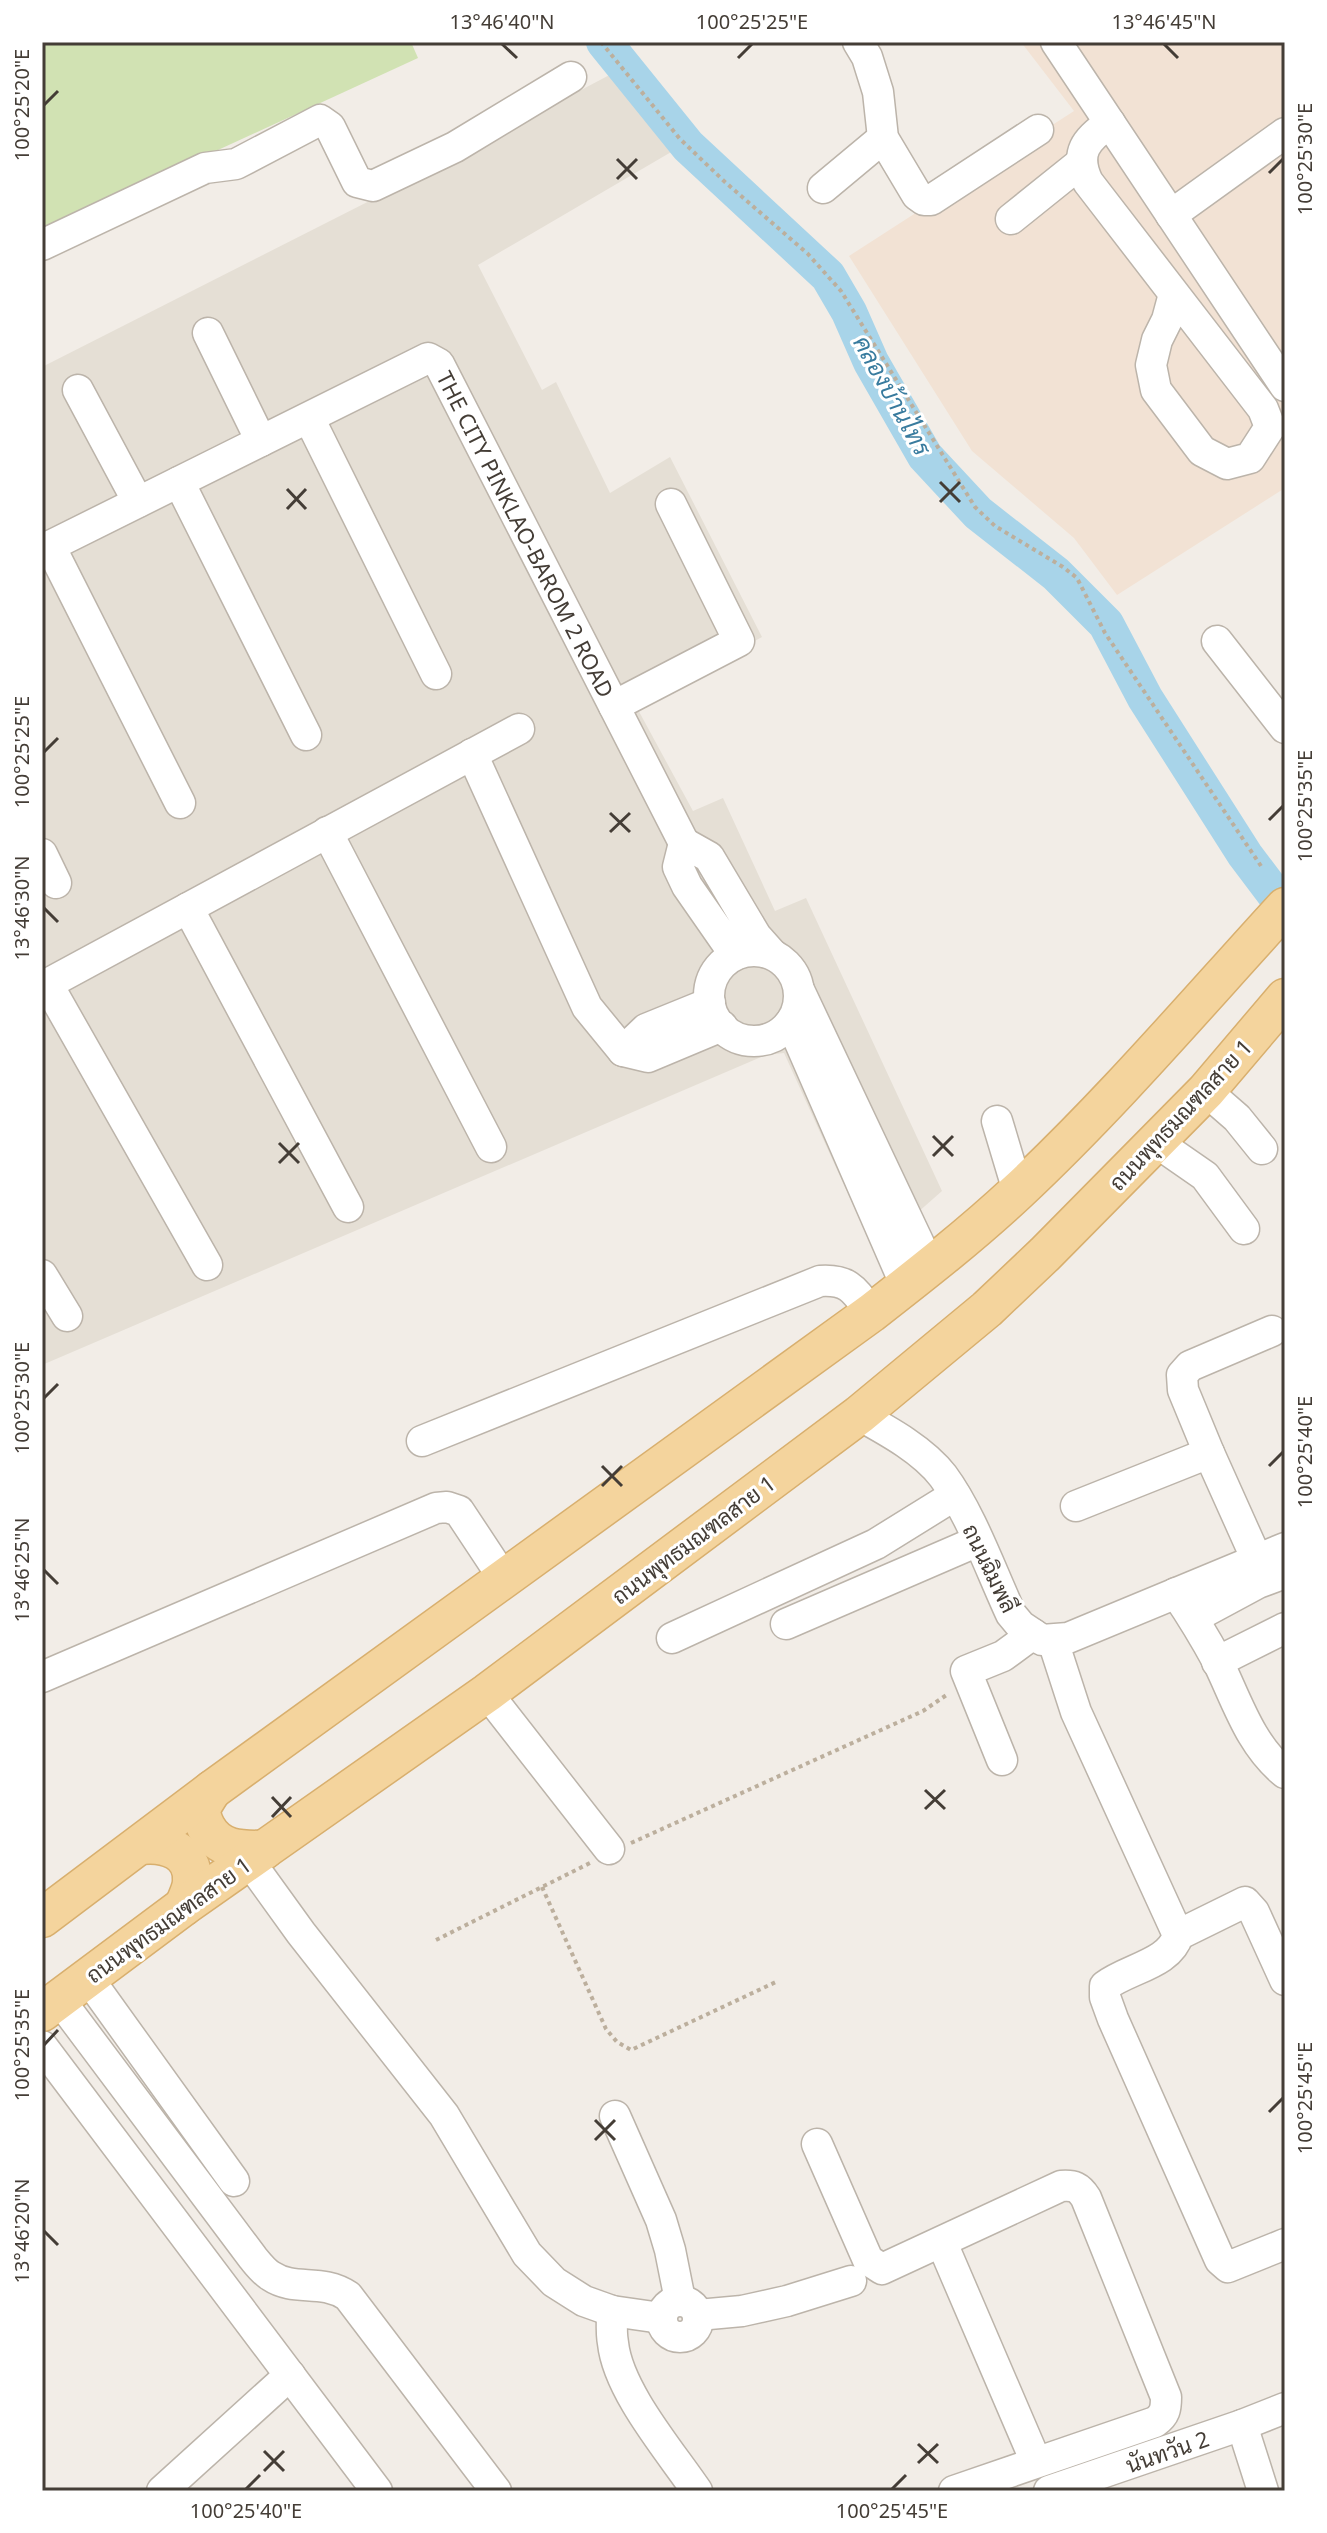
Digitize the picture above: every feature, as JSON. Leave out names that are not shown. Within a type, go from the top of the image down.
[{"type":"main road","points":[[43,1915],[918,1276],[1018,1191],[1086,1123],[1285,907]]},
{"type":"main road","name":"ถนนพุทธมณฑลสาย 1","points":[[63,1996],[184,1906],[487,1693],[859,1415],[987,1309],[1087,1212],[1206,1091],[1284,999]]},
{"type":"main road","points":[[212,1790],[202,1807],[201,1816],[214,1839],[224,1846],[256,1855]]},
{"type":"main road","points":[[141,1845],[167,1845],[186,1860],[192,1870],[192,1884],[184,1906]]},
{"type":"street","points":[[858,42],[867,57],[878,92],[883,138],[917,195],[924,200],[931,200],[1038,130]]},
{"type":"street","points":[[1056,42],[1285,386]]},
{"type":"street","points":[[42,245],[205,168],[236,164],[320,120],[330,127],[357,182],[373,186],[455,147],[571,77]]},
{"type":"street","points":[[1110,123],[1088,140],[1083,153],[1082,162],[1088,182],[1263,409],[1270,427],[1250,458],[1227,464],[1202,451],[1156,390],[1151,365],[1174,294]]},
{"type":"street","points":[[1171,215],[1285,133]]},
{"type":"street","points":[[823,188],[883,138]]},
{"type":"street","points":[[1011,219],[1082,162]]},
{"type":"street","points":[[208,333],[261,441]]},
{"type":"street","name":"THE CITY PINKLAO-BAROM 2 ROAD","points":[[46,548],[428,358],[439,364],[684,843]]},
{"type":"street","points":[[78,390],[138,502]]},
{"type":"street","points":[[309,418],[436,674]]},
{"type":"street","points":[[179,482],[306,735]]},
{"type":"street","points":[[614,706],[739,641],[671,504]]},
{"type":"street","points":[[46,548],[180,803]]},
{"type":"street","points":[[1217,641],[1285,728]]},
{"type":"street","points":[[207,1265],[45,986],[519,729]]},
{"type":"street","points":[[472,754],[587,1007],[623,1051],[646,1029],[716,1015]]},
{"type":"street","points":[[327,832],[491,1147]]},
{"type":"street","points":[[735,955],[687,886],[678,867],[684,843],[709,857],[756,936],[790,969],[918,1276]]},
{"type":"street","points":[[42,854],[56,883]]},
{"type":"street","points":[[188,908],[348,1207]]},
{"type":"street","points":[[772,954],[747,951],[723,963],[714,974],[710,988],[716,1015],[737,1038],[753,1041],[767,1039],[791,1022],[799,1001],[799,990]]},
{"type":"street","points":[[791,1022],[918,1276]]},
{"type":"street","points":[[1206,1091],[1237,1118],[1262,1149]]},
{"type":"street","points":[[997,1121],[1018,1191]]},
{"type":"street","points":[[1156,1142],[1205,1176],[1244,1229]]},
{"type":"street","points":[[42,1275],[67,1316]]},
{"type":"street","points":[[422,1441],[820,1281],[838,1280],[847,1284],[871,1313]]},
{"type":"street","points":[[1002,1760],[966,1671],[1043,1638],[1101,1626],[1271,1554],[1209,1453],[1183,1390],[1182,1375],[1190,1366],[1272,1331]]},
{"type":"street","name":"ถนนฉิมพลี","points":[[859,1415],[904,1442],[942,1475],[978,1541],[1011,1614],[1021,1626],[1043,1638]]},
{"type":"street","points":[[1076,1506],[1209,1453]]},
{"type":"street","points":[[672,1638],[876,1544],[955,1495]]},
{"type":"street","points":[[42,1677],[436,1508],[447,1507],[459,1511],[504,1579]]},
{"type":"street","points":[[786,1624],[978,1541]]},
{"type":"street","points":[[1193,1618],[1258,1583],[1285,1573]]},
{"type":"street","points":[[1176,1593],[1217,1662],[1253,1737],[1285,1773]]},
{"type":"street","points":[[1217,1662],[1285,1628]]},
{"type":"street","points":[[1043,1638],[1178,1935],[1175,1946],[1167,1956],[1119,1975],[1105,1986],[1105,1997],[1220,2260],[1228,2267],[1285,2244]]},
{"type":"street","points":[[487,1693],[609,1852]]},
{"type":"street","points":[[256,1855],[301,1933],[444,2115],[527,2254],[554,2282],[584,2301],[612,2311],[742,2311],[851,2281]]},
{"type":"street","points":[[1178,1935],[1245,1902],[1254,1912],[1285,1980]]},
{"type":"street","points":[[63,1996],[234,2181]]},
{"type":"street","points":[[63,1996],[253,2258],[268,2275],[279,2280],[336,2287],[348,2296],[496,2491]]},
{"type":"street","points":[[42,2046],[377,2491]]},
{"type":"street","points":[[615,2116],[661,2220],[670,2250],[680,2311]]},
{"type":"street","points":[[817,2144],[868,2260],[882,2269],[1061,2186],[1079,2188],[1086,2198],[1166,2397],[1163,2416],[1155,2422],[954,2491]]},
{"type":"street","points":[[942,2243],[1036,2462]]},
{"type":"street","points":[[612,2311],[613,2344],[618,2365],[631,2393],[697,2491]]},
{"type":"street","points":[[162,2491],[290,2375]]},
{"type":"street","name":"นันทวัน 2","points":[[1049,2491],[1119,2480],[1285,2408]]},
{"type":"street","points":[[1242,2425],[1263,2491]]},
{"type":"path","points":[[601,42],[680,139],[808,254],[841,291],[975,507],[995,526],[1077,578],[1105,633],[1261,866]]},
{"type":"path","points":[[436,1940],[609,1852],[923,1711],[956,1689],[966,1671]]},
{"type":"path","points":[[542,1887],[606,2029],[617,2042],[631,2050],[778,1981]]},
{"type":"shaded area","points":[[1021,42],[1285,42],[1285,488],[1117,595],[1074,538],[972,451],[849,256],[1074,111]]},
{"type":"shaded area","points":[[619,70],[678,148],[478,265],[542,390],[556,382],[610,493],[670,457],[762,637],[636,706],[693,811],[723,798],[775,911],[806,898],[942,1191],[874,1251],[784,1053],[766,1055],[42,1365],[42,367],[395,188]]},
{"type":"green space","points":[[42,42],[411,42],[418,58],[42,231]]},
{"type":"waterway","name":"คลองบ้านไทร","points":[[604,42],[688,146],[828,276],[849,312],[871,362],[925,456],[978,513],[1056,574],[1106,624],[1145,698],[1245,855],[1285,908]]}]
